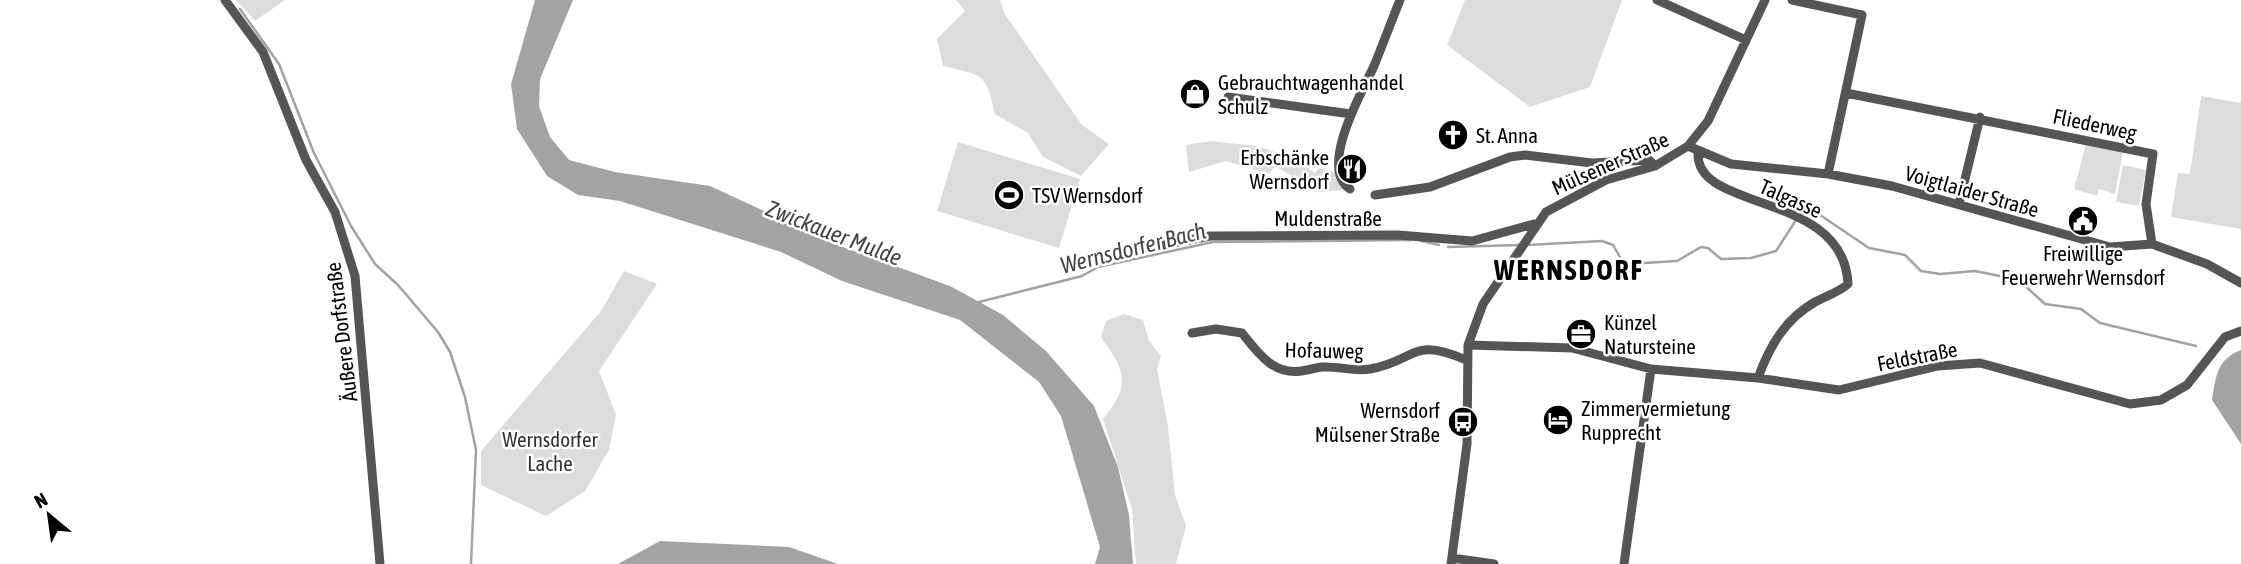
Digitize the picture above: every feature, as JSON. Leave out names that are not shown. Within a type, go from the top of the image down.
[{"type":"street","name":"Äußere Dorfstraße","points":[[225,0],[263,52],[293,131],[335,212],[350,254],[356,290],[380,564]]},
{"type":"street","points":[[1350,189],[1342,184],[1338,175],[1341,145],[1351,114],[1400,0]]},
{"type":"street","points":[[1657,0],[1745,40]]},
{"type":"street","name":"Mülsener Straße","points":[[1452,561],[1467,444],[1466,360],[1468,345],[1483,304],[1534,224],[1546,212],[1571,196],[1606,180],[1655,166],[1688,146],[1708,121],[1765,0]]},
{"type":"street","points":[[1792,0],[1862,15],[1828,173]]},
{"type":"street","name":"Fliederweg","points":[[1846,93],[1980,117],[2153,154],[2146,204],[2152,244]]},
{"type":"street","points":[[1228,97],[1351,114]]},
{"type":"street","points":[[1959,204],[1980,117]]},
{"type":"street","name":"Voigtlaider Straße","points":[[1688,146],[1731,164],[1828,173],[1959,204],[2110,247],[2152,244],[2207,264],[2241,283]]},
{"type":"street","name":"Talgasse","points":[[1698,152],[1700,169],[1712,181],[1758,203],[1800,218],[1834,242],[1847,268],[1848,284],[1840,292],[1816,301],[1799,313],[1776,336],[1758,378]]},
{"type":"street","points":[[1374,195],[1430,187],[1510,157],[1525,155],[1592,163],[1648,160],[1655,166]]},
{"type":"street","name":"Muldenstraße","points":[[1122,253],[1210,236],[1398,235],[1472,241],[1534,224]]},
{"type":"street","name":"Hofauweg","points":[[1192,333],[1216,329],[1242,333],[1261,358],[1282,371],[1329,367],[1354,371],[1372,369],[1419,349],[1448,352],[1466,360]]},
{"type":"street","name":"Feldstraße","points":[[1468,345],[1572,348],[1651,369],[1758,378],[1839,390],[1938,366],[1980,363],[2130,404],[2161,400],[2187,385],[2225,337],[2241,331]]},
{"type":"street","points":[[1624,564],[1651,369]]},
{"type":"street","points":[[1452,561],[1494,564]]},
{"type":"green space","points":[[236,0],[285,0],[255,21]]},
{"type":"green space","points":[[956,0],[1000,0],[1004,13],[1082,125],[1109,144],[1081,176],[1043,157],[1028,133],[995,114],[989,90],[981,78],[943,66],[937,39],[965,11]]},
{"type":"green space","points":[[1465,0],[1622,0],[1590,87],[1530,107],[1447,45]]},
{"type":"green space","points":[[2201,96],[2241,103],[2241,229],[2171,217],[2178,173],[2190,174]]},
{"type":"green space","points":[[1211,141],[1256,146],[1288,156],[1287,160],[1292,161],[1293,158],[1315,173],[1319,168],[1337,173],[1338,183],[1343,190],[1319,192],[1275,166],[1269,174],[1226,161],[1189,172],[1186,145]]},
{"type":"green space","name":"TSV Wernsdorf","points":[[958,142],[1080,179],[1059,248],[937,211]]},
{"type":"green space","points":[[2086,144],[2123,152],[2115,194],[2099,189],[2097,196],[2074,189]]},
{"type":"green space","points":[[2123,165],[2146,170],[2139,206],[2116,202]]},
{"type":"green space","name":"Wernsdorfer Lache","points":[[624,271],[657,284],[599,371],[616,415],[609,450],[585,491],[546,516],[481,485],[481,451],[601,311]]},
{"type":"green space","points":[[1124,314],[1143,320],[1149,341],[1161,356],[1157,369],[1168,427],[1175,495],[1186,526],[1176,564],[1136,564],[1132,509],[1103,419],[1118,396],[1122,378],[1116,359],[1101,337],[1106,321]]},
{"type":"shaded area","points":[[535,0],[573,0],[540,79],[539,106],[550,137],[569,160],[615,172],[710,186],[840,246],[950,286],[1003,315],[1046,351],[1094,406],[1118,467],[1129,515],[1133,564],[1095,564],[1100,547],[1061,416],[1039,382],[960,320],[842,281],[781,252],[620,201],[578,195],[547,176],[517,129],[511,84]]},
{"type":"shaded area","points":[[2241,350],[2241,444],[2212,400],[2222,363]]},
{"type":"shaded area","points":[[660,541],[789,547],[838,564],[618,564]]},
{"type":"waterway","points":[[240,9],[279,64],[314,153],[351,226],[375,264],[398,285],[438,332],[450,352],[465,397],[476,450],[471,564]]},
{"type":"waterway","name":"Wernsdorfer Bach","points":[[1802,216],[1817,213],[1869,248],[1905,255],[1921,271],[1940,274],[1975,271],[2010,278],[2024,285],[2045,304],[2081,309],[2100,323],[2196,346]]},
{"type":"waterway","name":"Wernsdorfer Bach","points":[[1527,245],[1602,241],[1613,245],[1621,259],[1628,264],[1677,261],[1701,247],[1708,248],[1721,259],[1751,258],[1776,251],[1796,220]]},
{"type":"waterway","name":"Wernsdorfer Bach","points":[[975,303],[1082,276],[1098,267],[1213,242],[1411,240]]},
{"type":"waterway","name":"Wernsdorfer Bach","points":[[1421,241],[1439,245]]},
{"type":"waterway","name":"Wernsdorfer Bach","points":[[1448,247],[1521,245]]},
{"type":"place","name":"Gebrauchtwagenhandel Schulz","points":[[1195,94]]},
{"type":"place","name":"St. Anna","points":[[1453,135]]},
{"type":"place","name":"Erbschänke Wernsdorf","points":[[1352,169]]},
{"type":"place","name":"TSV Wernsdorf","points":[[1009,195]]},
{"type":"place","name":"Freiwillige Feuerwehr Wernsdorf","points":[[2083,221]]},
{"type":"place","name":"Künzel Natursteine","points":[[1581,334]]},
{"type":"place","name":"Zimmervermietung Rupprecht","points":[[1558,420]]},
{"type":"place","name":"Wernsdorf Mülsener Straße","points":[[1463,422]]},
{"type":"district","name":"WERNSDORF","points":[[1569,270]]},
{"type":"water label","name":"Zwickauer Mulde","points":[[834,233]]}]
